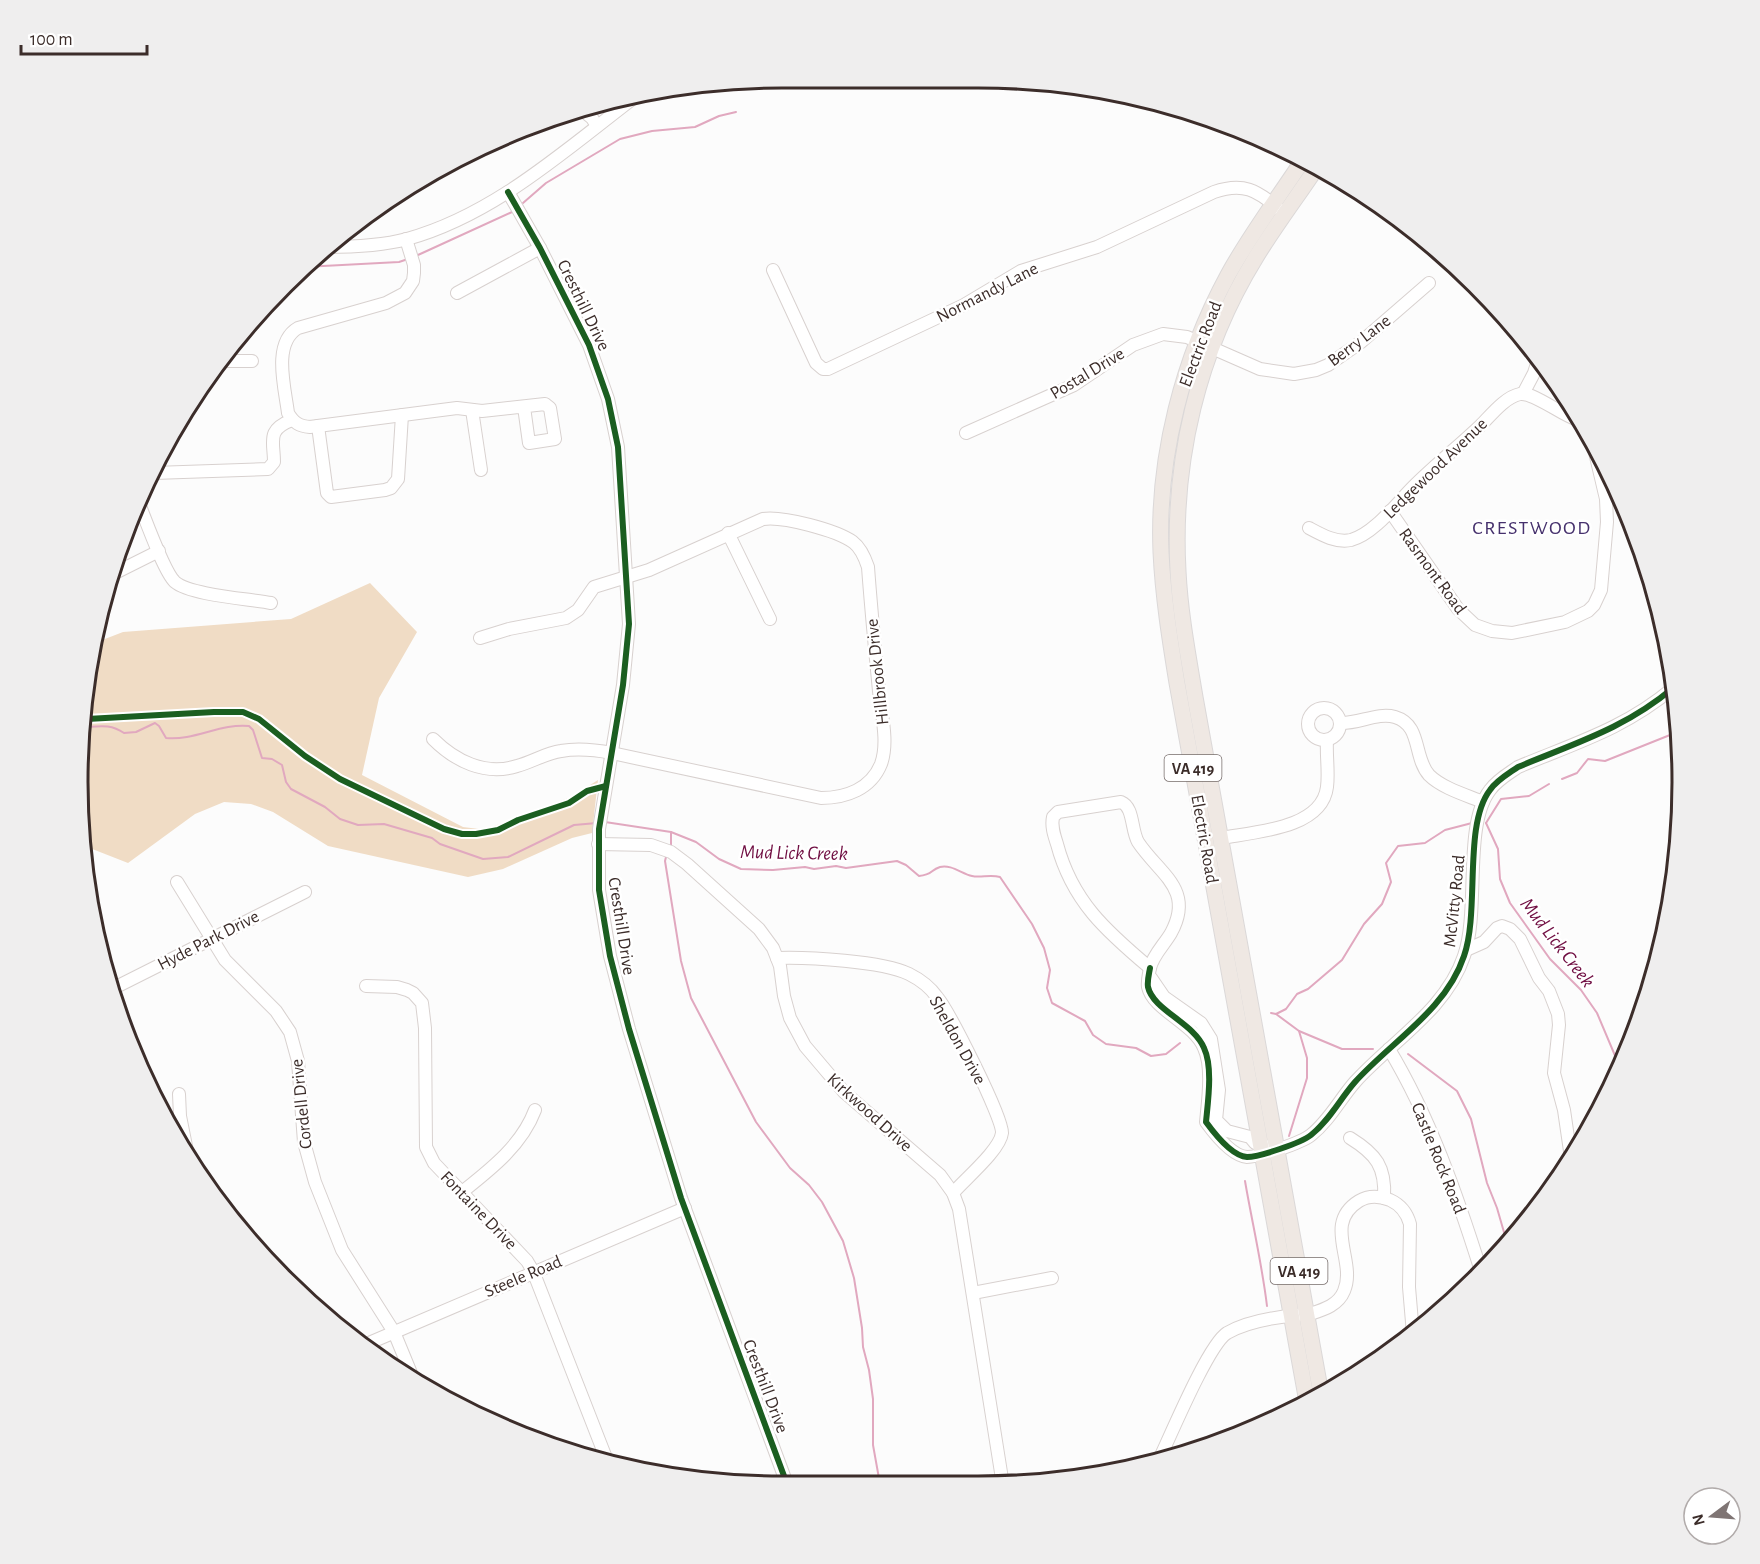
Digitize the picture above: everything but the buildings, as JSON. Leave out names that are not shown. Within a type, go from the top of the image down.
[{"type":"main road","name":"Electric Road","points":[[1299,168],[1239,287],[1205,344],[1181,393],[1168,454],[1161,521],[1162,580],[1177,683],[1305,1393]]},
{"type":"main road","name":"Electric Road","points":[[1279,209],[1311,174]]},
{"type":"main road","name":"Electric Road","points":[[1205,344],[1199,384],[1183,454],[1179,486],[1177,544],[1181,608],[1320,1386]]},
{"type":"street","points":[[342,247],[360,247],[406,239],[449,224],[478,210],[541,169],[621,108]]},
{"type":"street","points":[[590,116],[597,126]]},
{"type":"street","name":"Normandy Lane","points":[[773,270],[816,363],[823,369],[828,369],[964,305],[1022,271],[1097,247],[1214,192],[1232,187],[1243,188],[1263,195],[1279,209]]},
{"type":"street","name":"Cresthill Drive","points":[[508,192],[540,248],[589,345],[608,399],[618,447],[629,624],[628,647],[598,844],[599,890],[609,956],[616,987],[685,1208],[784,1476]]},
{"type":"street","points":[[406,239],[414,265],[414,273],[413,281],[405,294],[387,303],[298,328],[287,337],[284,342],[282,359],[288,413],[292,420],[302,426],[318,426],[457,408],[489,411],[524,407]]},
{"type":"street","points":[[457,293],[540,248]]},
{"type":"street","name":"Berry Lane","points":[[1205,344],[1260,369],[1294,374],[1316,370],[1328,365],[1361,342],[1429,283]]},
{"type":"street","name":"Postal Drive","points":[[966,433],[1074,385],[1145,339],[1163,334],[1175,334],[1205,344]]},
{"type":"street","points":[[231,361],[252,361]]},
{"type":"street","points":[[1535,370],[1523,394],[1534,397],[1566,415]]},
{"type":"street","name":"Ledgewood Avenue","points":[[1309,528],[1333,540],[1360,536],[1390,511],[1505,402],[1516,395],[1523,394]]},
{"type":"street","points":[[472,410],[482,470]]},
{"type":"street","points":[[318,426],[327,493],[331,496],[385,490],[391,488],[398,479],[402,415]]},
{"type":"street","points":[[161,473],[268,469],[274,462],[272,444],[274,434],[279,427],[292,420]]},
{"type":"street","name":"Rasmont Road","points":[[1390,511],[1458,609],[1475,625],[1492,631],[1512,633],[1564,622],[1588,611],[1594,605],[1601,590],[1607,522],[1601,478]]},
{"type":"street","points":[[143,513],[171,577],[182,587],[271,603]]},
{"type":"street","name":"Hillbrook Drive","points":[[434,739],[453,756],[464,762],[489,769],[515,767],[561,751],[592,750],[821,798],[841,797],[862,788],[875,774],[882,760],[883,729],[868,567],[864,556],[853,542],[818,528],[782,518],[763,519],[649,570],[594,587],[579,610],[566,618],[509,628],[480,638]]},
{"type":"street","points":[[728,533],[770,619]]},
{"type":"street","points":[[122,570],[159,551]]},
{"type":"street","name":"McVitty Road","points":[[1277,1149],[1311,1135],[1354,1083],[1443,995],[1466,950],[1471,917],[1477,822],[1483,802],[1496,783],[1518,767],[1614,728],[1639,714],[1666,693]]},
{"type":"street","points":[[1319,708],[1330,709],[1336,713],[1340,723],[1337,734],[1327,740],[1316,739],[1307,725],[1310,715],[1319,708]]},
{"type":"street","points":[[1340,723],[1386,716],[1401,719],[1414,734],[1420,760],[1427,773],[1434,779],[1483,802]]},
{"type":"street","points":[[1221,838],[1292,824],[1317,810],[1328,787],[1327,740]]},
{"type":"street","points":[[1260,1149],[1250,1137],[1227,1131],[1216,1120],[1220,1090],[1211,1039],[1201,1023],[1164,997],[1150,976],[1150,968],[1104,926],[1085,906],[1073,888],[1063,868],[1053,831],[1053,817],[1058,812],[1124,803],[1129,809],[1133,831],[1138,842],[1171,879],[1178,897],[1179,919],[1152,960],[1150,968],[1148,987],[1167,1011],[1197,1034],[1204,1047],[1208,1058],[1209,1099],[1206,1122],[1216,1135],[1238,1155],[1246,1157],[1260,1149],[1277,1149]]},
{"type":"street","name":"Kirkwood Drive","points":[[598,844],[651,845],[671,852],[759,929],[774,948],[790,1018],[805,1046],[843,1092],[947,1183],[959,1209],[1001,1475]]},
{"type":"street","name":"Cordell Drive","points":[[177,882],[225,960],[276,1011],[290,1032],[298,1061],[304,1142],[315,1182],[342,1250],[394,1332],[408,1366]]},
{"type":"street","name":"Hyde Park Drive","points":[[119,985],[304,892]]},
{"type":"street","points":[[1466,950],[1484,942],[1497,928],[1502,926],[1510,929],[1520,939],[1555,1003],[1559,1025],[1554,1073],[1564,1110],[1569,1145]]},
{"type":"street","name":"Sheldon Drive","points":[[777,958],[798,957],[897,969],[919,980],[938,997],[984,1084],[1001,1128],[997,1145],[953,1193]]},
{"type":"street","name":"Fontaine Drive","points":[[366,986],[397,987],[407,990],[422,1003],[425,1028],[426,1147],[434,1163],[527,1261],[533,1271],[604,1452]]},
{"type":"street","name":"Castle Rock Road","points":[[1389,1049],[1412,1092],[1440,1155],[1478,1262]]},
{"type":"street","points":[[179,1094],[183,1133]]},
{"type":"street","points":[[462,1192],[487,1172],[518,1141],[535,1110]]},
{"type":"street","points":[[1350,1138],[1363,1146],[1377,1160],[1384,1178],[1384,1198]]},
{"type":"street","points":[[1164,1450],[1202,1369],[1222,1338],[1239,1328],[1291,1316],[1319,1316],[1335,1312],[1344,1304],[1348,1296],[1341,1235],[1343,1218],[1353,1205],[1362,1199],[1384,1198],[1400,1206],[1408,1216],[1412,1322]]},
{"type":"street","name":"Steele Road","points":[[373,1341],[685,1208]]},
{"type":"street","points":[[973,1293],[1052,1278]]},
{"type":"shaded area","points":[[370,583],[417,632],[379,698],[362,775],[463,827],[479,829],[494,826],[571,797],[598,780],[592,833],[572,838],[503,869],[468,877],[328,846],[273,812],[251,804],[224,802],[195,814],[128,863],[92,849],[88,782],[90,737],[94,691],[104,639],[123,632],[291,619]]},
{"type":"waterway","points":[[523,203],[546,183],[620,139],[652,131],[695,127],[719,116],[736,112]]},
{"type":"waterway","points":[[418,255],[512,212]]},
{"type":"waterway","points":[[319,266],[405,260]]},
{"type":"waterway","name":"Mud Lick Creek","points":[[91,727],[110,727],[124,733],[136,732],[155,723],[166,738],[176,738],[228,727],[249,726],[253,730],[262,758],[272,759],[282,765],[286,782],[291,789],[325,807],[340,819],[358,825],[384,824],[432,838],[440,844],[483,859],[508,857],[574,825],[597,823]]},
{"type":"waterway","points":[[1562,779],[1577,773],[1588,759],[1605,761],[1670,735]]},
{"type":"waterway","points":[[1486,823],[1501,799],[1529,796],[1549,784]]},
{"type":"waterway","name":"Mud Lick Creek","points":[[605,822],[671,832],[696,842],[719,859],[741,869],[773,870],[805,867],[814,869],[836,866],[846,868],[897,861],[919,876],[927,875],[944,866],[972,876],[1000,877],[1032,924],[1044,948],[1050,970],[1047,988],[1052,1003],[1085,1021],[1093,1035],[1106,1044],[1136,1048],[1151,1056],[1166,1054],[1180,1043]]},
{"type":"waterway","name":"Mud Lick Creek","points":[[1271,1013],[1276,1014],[1286,1009],[1297,994],[1308,989],[1342,960],[1364,924],[1382,904],[1391,882],[1386,863],[1398,846],[1425,843],[1445,830],[1472,823]]},
{"type":"waterway","name":"Mud Lick Creek","points":[[1486,823],[1498,849],[1500,879],[1510,903],[1550,959],[1581,990],[1597,1013],[1615,1056]]},
{"type":"waterway","points":[[671,832],[671,845]]},
{"type":"waterway","points":[[666,857],[681,961],[691,998],[756,1122],[790,1168],[809,1185],[822,1202],[843,1241],[854,1278],[863,1347],[869,1370],[873,1399],[873,1445],[879,1476]]},
{"type":"waterway","points":[[1276,1014],[1299,1031],[1342,1049],[1373,1049]]},
{"type":"waterway","points":[[1289,1136],[1307,1078],[1307,1058],[1299,1031]]},
{"type":"waterway","points":[[1408,1054],[1457,1091],[1471,1119],[1487,1183],[1504,1233]]},
{"type":"waterway","points":[[1245,1181],[1267,1306]]},
{"type":"cycle path","points":[[508,192],[540,248],[589,345],[608,399],[618,447],[629,624],[623,685],[599,829],[599,890],[610,956],[629,1029],[681,1198],[784,1476]]},
{"type":"cycle path","points":[[1150,968],[1148,987],[1151,995],[1157,1003],[1192,1031],[1204,1048],[1209,1074],[1206,1122],[1219,1138],[1235,1153],[1247,1157],[1270,1152],[1306,1138],[1323,1123],[1355,1082],[1431,1009],[1445,993],[1456,975],[1469,937],[1477,824],[1482,805],[1493,786],[1518,767],[1617,725],[1666,693]]},
{"type":"cycle path","points":[[92,719],[243,712],[259,719],[305,756],[340,779],[444,829],[462,834],[498,830],[518,820],[569,803],[587,791],[606,786]]},
{"type":"district","name":"CRESTWOOD","points":[[1532,527]]}]
